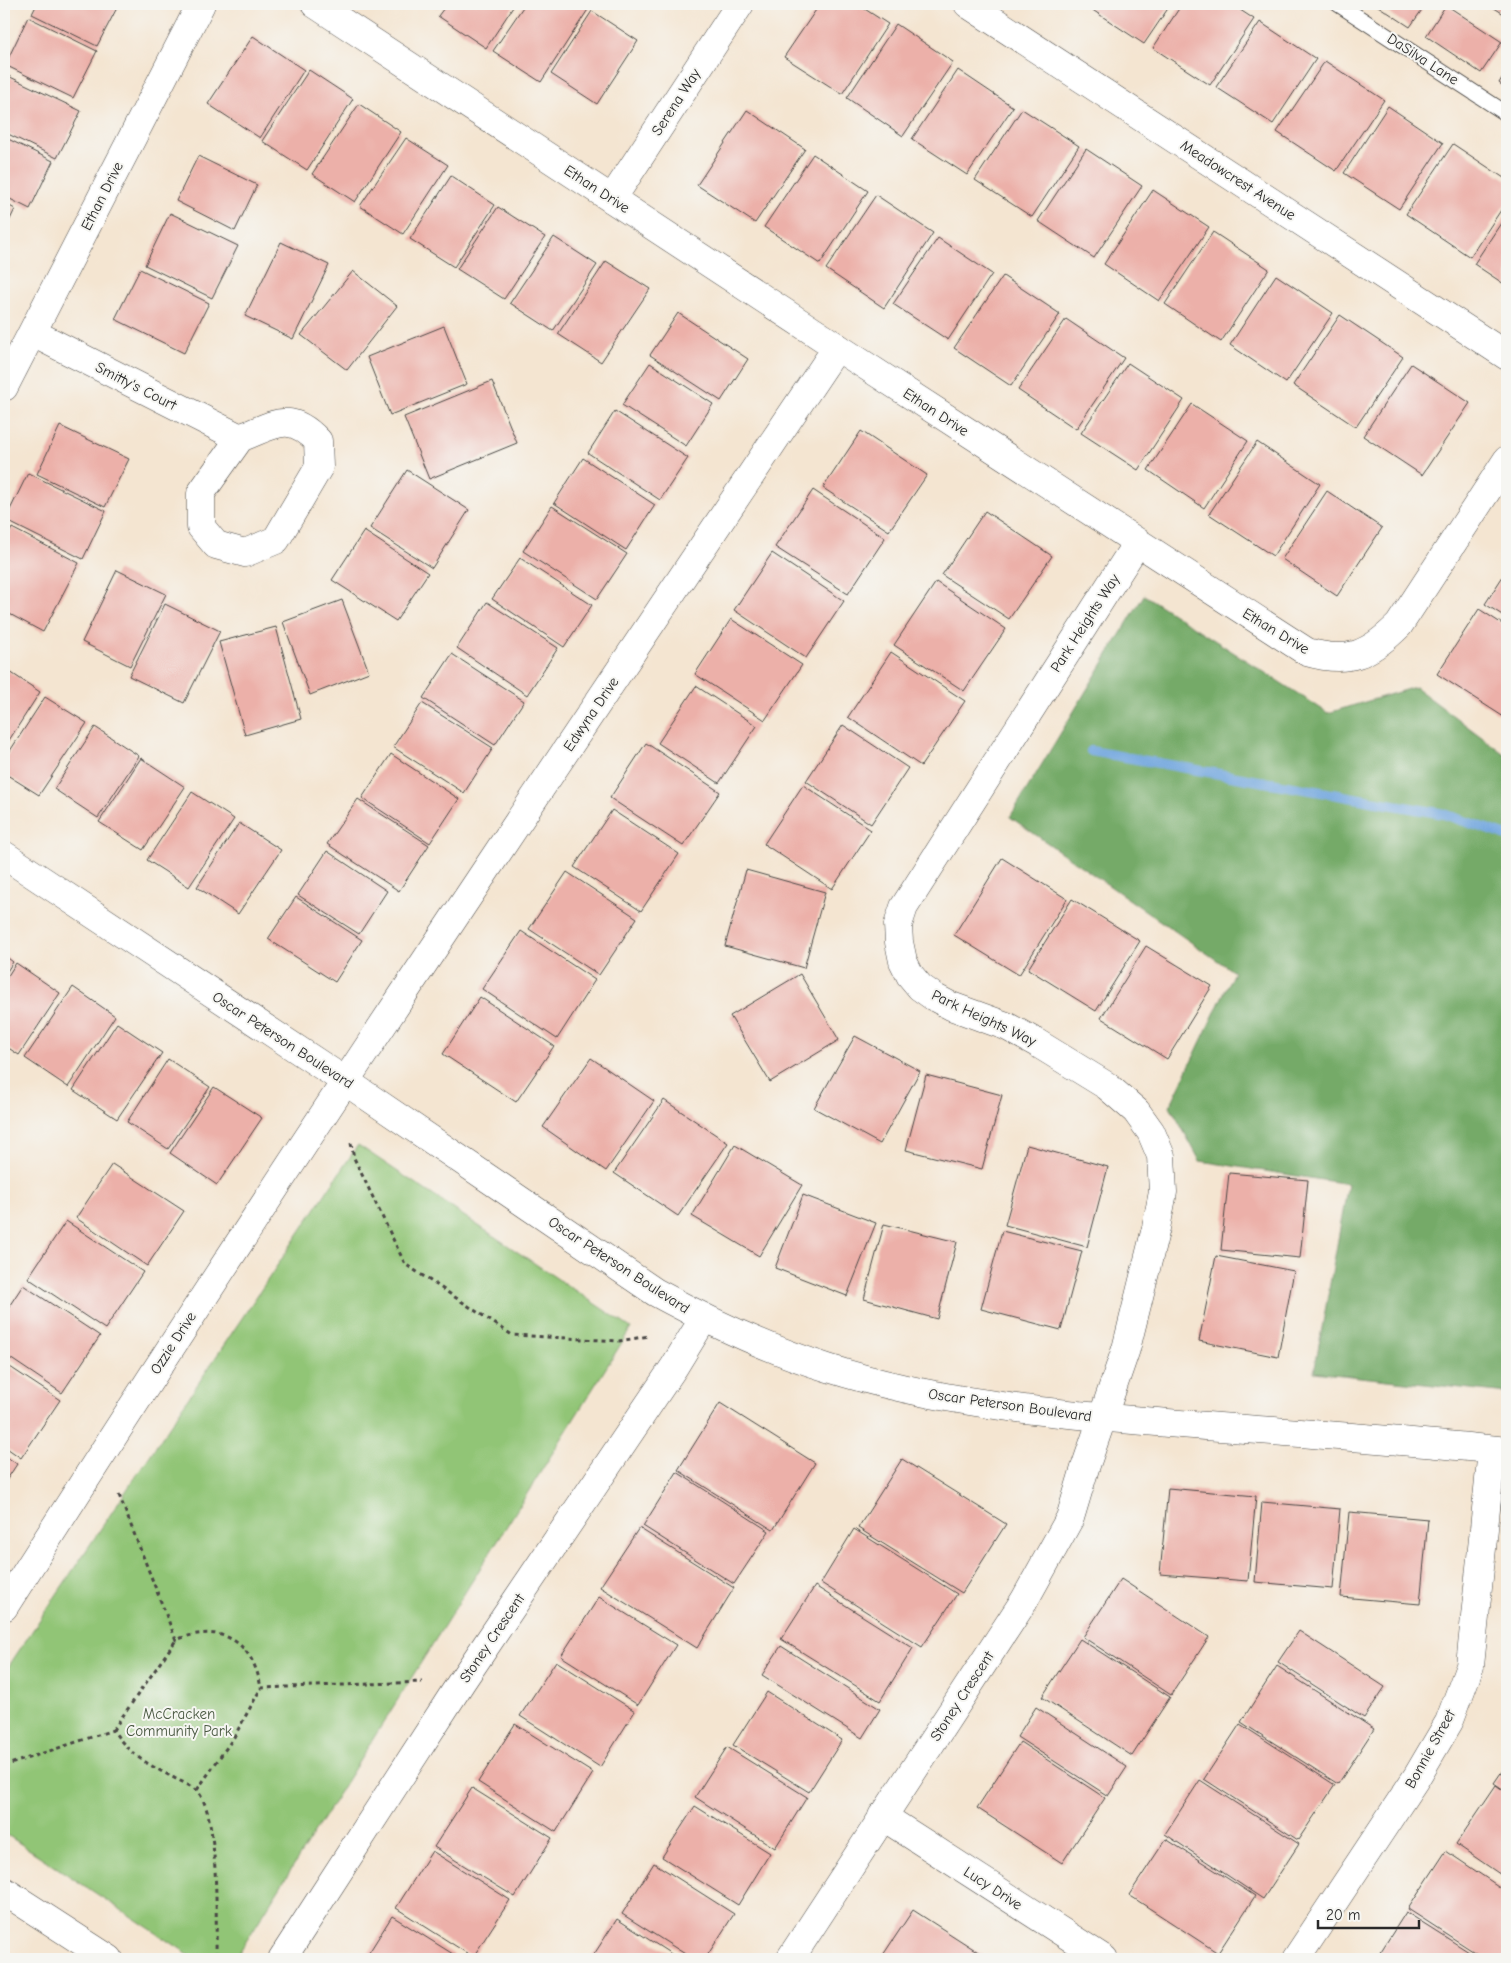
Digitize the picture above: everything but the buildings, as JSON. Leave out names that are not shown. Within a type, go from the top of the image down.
[{"type":"street","name":"Ethan Drive","points":[[4,388],[201,4]]},
{"type":"street","name":"Ethan Drive","points":[[314,4],[837,348],[1307,652],[1327,658],[1347,657],[1366,651],[1384,640],[1399,625],[1507,460]]},
{"type":"street","name":"Serena Way","points":[[612,199],[740,4]]},
{"type":"street","name":"Meadowcrest Avenue","points":[[968,4],[1507,356]]},
{"type":"street","name":"Smitty's Court","points":[[33,334],[240,438]]},
{"type":"street","name":"Edwyna Drive","points":[[345,1081],[837,348]]},
{"type":"street","points":[[284,421],[305,428],[318,441],[319,467],[276,540],[245,553],[216,546],[201,527],[201,493],[240,438],[284,421]]},
{"type":"street","name":"Park Heights Way","points":[[1104,1417],[1126,1349],[1163,1192],[1161,1156],[1151,1132],[1136,1111],[1107,1086],[1006,1026],[952,1006],[920,987],[910,974],[903,960],[898,925],[904,907],[1137,543]]},
{"type":"street","name":"Oscar Peterson Boulevard","points":[[4,855],[345,1081],[655,1292],[750,1340],[828,1368],[922,1393],[1017,1409],[1500,1451]]},
{"type":"street","name":"Ozzie Drive","points":[[4,1607],[102,1452],[345,1081]]},
{"type":"street","name":"Stoney Crescent","points":[[282,1959],[462,1681],[668,1375],[704,1318]]},
{"type":"street","name":"Stoney Crescent","points":[[790,1959],[1024,1602],[1070,1518],[1085,1468],[1104,1417]]},
{"type":"street","name":"Bonnie Street","points":[[1296,1959],[1416,1778],[1449,1722],[1470,1666],[1500,1451]]},
{"type":"street","name":"Lucy Drive","points":[[882,1816],[1104,1959]]},
{"type":"street","points":[[4,1891],[109,1959]]},
{"type":"lane","name":"DaSilva Lane","points":[[1338,4],[1507,114]]},
{"type":"path","points":[[351,1143],[354,1158],[406,1264],[512,1335],[619,1341],[649,1336]]},
{"type":"path","points":[[119,1495],[176,1640]]},
{"type":"path","points":[[4,1766],[113,1730],[176,1640],[191,1634],[210,1632],[226,1636],[240,1644],[252,1658],[261,1688],[234,1737],[197,1790]]},
{"type":"path","points":[[261,1688],[422,1682]]},
{"type":"path","points":[[113,1730],[124,1746],[138,1758],[197,1790],[208,1812],[216,1894],[216,1959]]},
{"type":"green space","points":[[1144,595],[1328,713],[1415,687],[1507,756],[1507,1393],[1314,1372],[1348,1184],[1200,1161],[1170,1106],[1234,972],[1010,817]]},
{"type":"green space","name":"McCracken Community Park","points":[[358,1145],[631,1328],[235,1959],[196,1959],[4,1833],[4,1673]]},
{"type":"waterway","points":[[1091,751],[1444,814],[1507,836]]}]
